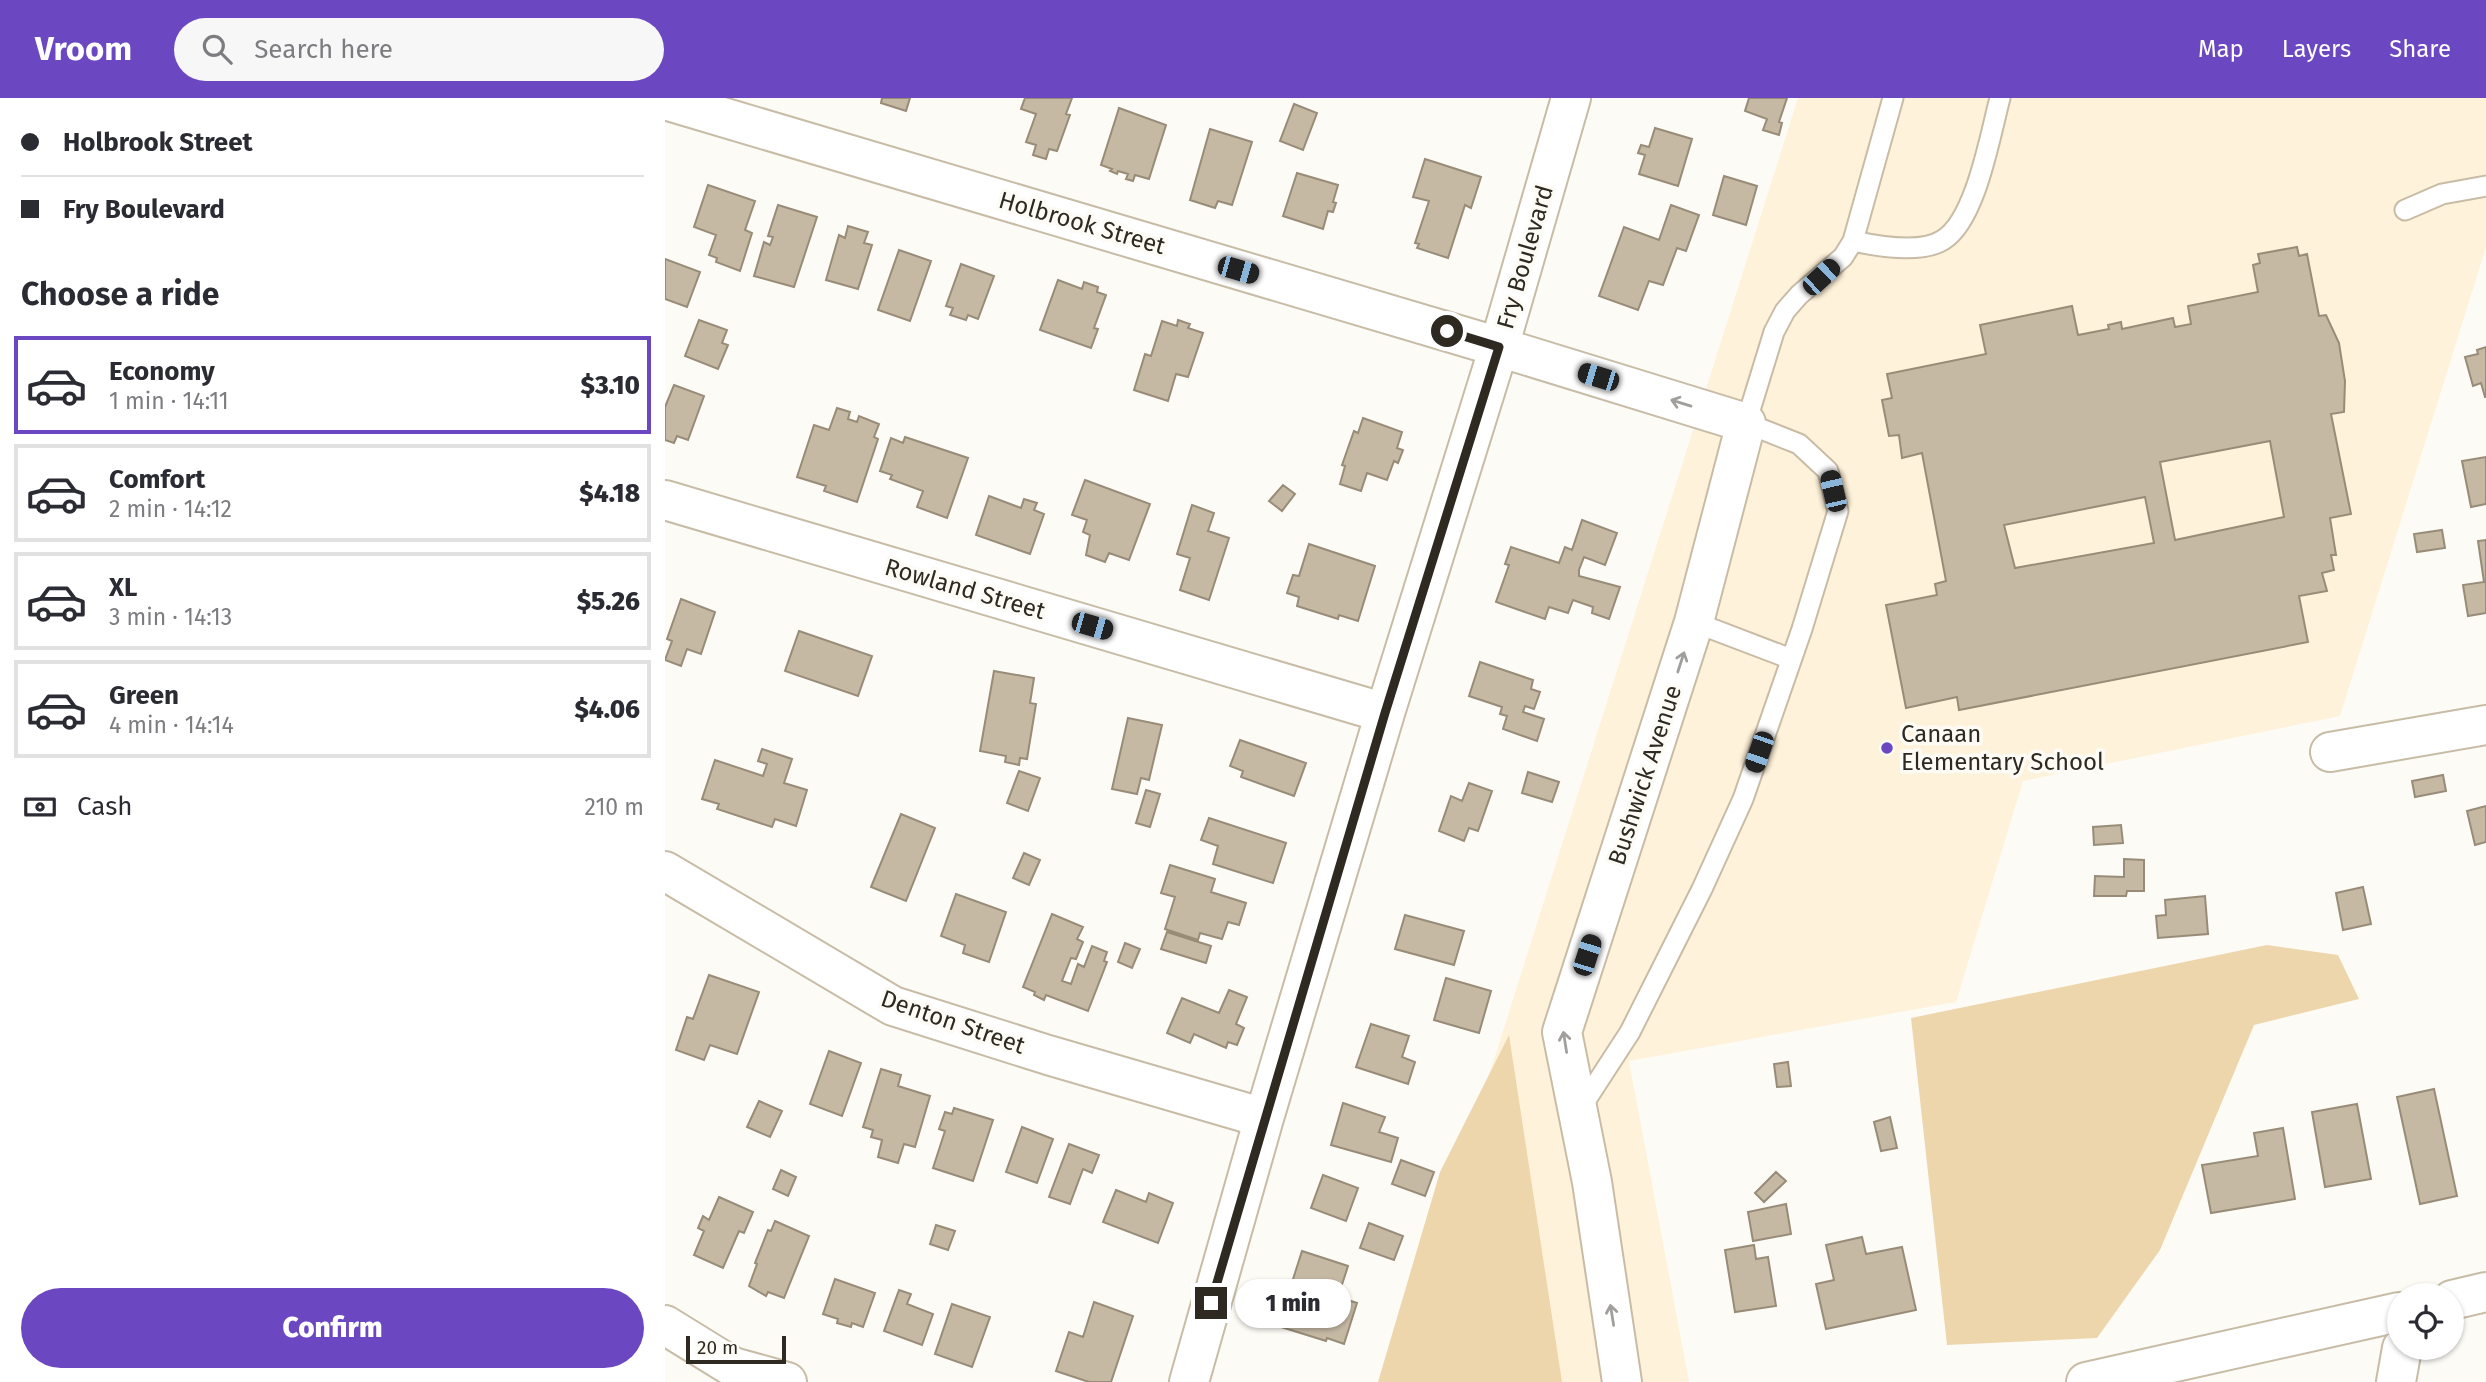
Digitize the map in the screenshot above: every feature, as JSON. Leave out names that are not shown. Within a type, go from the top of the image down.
[{"type":"street","name":"Fry Boulevard","points":[[1189,1382],[1264,1118],[1385,713],[1499,347],[1571,98]]},
{"type":"street","name":"Holbrook Street","points":[[665,100],[1499,347]]},
{"type":"street","points":[[1499,347],[1746,423]]},
{"type":"street","name":"Bushwick Avenue","points":[[1622,1382],[1592,1181],[1562,1032],[1694,622],[1746,423]]},
{"type":"street","name":"Rowland Street","points":[[665,500],[1385,713]]},
{"type":"street","points":[[2330,752],[2486,725]]},
{"type":"street","name":"Denton Street","points":[[665,871],[893,1006],[1048,1055],[1264,1118]]},
{"type":"street","points":[[2464,1297],[2486,1292]]},
{"type":"street","points":[[2085,1382],[2387,1315]]},
{"type":"street","points":[[665,1325],[733,1367],[787,1382]]},
{"type":"street","points":[[2396,1382],[2400,1360]]},
{"type":"lane","points":[[1578,1113],[1630,1032],[1702,889],[1743,799],[1838,511],[1828,471],[1799,443],[1746,423],[1774,332],[1785,311],[1798,295],[1843,257],[1853,241],[1893,98]]},
{"type":"lane","points":[[1853,241],[1909,247],[1932,245],[1944,240],[1960,223],[1973,198],[2000,98]]},
{"type":"lane","points":[[2405,210],[2442,194],[2486,186]]},
{"type":"lane","points":[[1694,622],[1791,659]]},
{"type":"shaded area","name":"Canaan Elementary School","points":[[1798,98],[2486,98],[2486,247],[2340,716],[2023,781],[1956,1002],[1629,1061],[1689,1382],[1392,1382]]},
{"type":"shaded area","points":[[2267,945],[2338,955],[2359,999],[2254,1025],[2160,1250],[2097,1338],[1947,1345],[1911,1018]]},
{"type":"shaded area","points":[[1509,1035],[1562,1382],[1378,1382],[1440,1172]]},
{"type":"building","points":[[882,98],[910,98],[906,111],[881,103]]},
{"type":"building","points":[[1025,98],[1072,98],[1066,114],[1070,115],[1057,151],[1049,149],[1046,159],[1033,155],[1036,145],[1026,142],[1036,114],[1021,109]]},
{"type":"building","points":[[1749,98],[1787,98],[1779,122],[1782,123],[1779,135],[1763,130],[1767,119],[1745,111]]},
{"type":"building","points":[[1294,104],[1317,113],[1303,150],[1280,141]]},
{"type":"building","points":[[1119,108],[1166,125],[1149,179],[1135,175],[1133,181],[1126,179],[1128,174],[1118,171],[1117,174],[1101,165]]},
{"type":"building","points":[[1655,128],[1692,139],[1678,186],[1639,174],[1645,155],[1638,153],[1641,145],[1649,147]]},
{"type":"building","points":[[1210,129],[1252,142],[1232,205],[1218,201],[1215,208],[1190,200]]},
{"type":"building","points":[[1425,159],[1481,177],[1471,208],[1465,205],[1448,258],[1417,248],[1419,244],[1415,243],[1429,201],[1413,197]]},
{"type":"building","points":[[1297,173],[1338,185],[1333,212],[1328,211],[1323,229],[1283,216]]},
{"type":"building","points":[[1724,176],[1757,186],[1746,225],[1713,215]]},
{"type":"building","points":[[708,185],[755,201],[745,230],[752,233],[740,271],[716,262],[717,258],[709,255],[716,235],[694,227]]},
{"type":"building","points":[[778,205],[817,217],[794,287],[754,276],[764,242],[770,245],[773,237],[768,236]]},
{"type":"building","points":[[1671,205],[1699,215],[1686,251],[1677,248],[1663,285],[1649,281],[1638,310],[1599,296],[1624,227],[1659,240]]},
{"type":"building","points":[[848,226],[868,232],[864,243],[872,245],[858,289],[826,280],[839,235],[845,238]]},
{"type":"building","points":[[2297,247],[2299,256],[2307,254],[2319,316],[2326,315],[2339,343],[2345,381],[2344,412],[2331,414],[2351,514],[2330,518],[2336,555],[2331,555],[2334,570],[2322,573],[2327,591],[2299,596],[2308,642],[1959,710],[1957,697],[1906,708],[1886,605],[1937,595],[1935,584],[1946,581],[1922,453],[1902,458],[1899,435],[1889,436],[1882,400],[1892,398],[1887,374],[1986,354],[1980,325],[2072,306],[2078,335],[2109,329],[2108,325],[2121,322],[2122,329],[2173,318],[2175,327],[2191,324],[2188,306],[2258,292],[2253,265],[2260,263],[2258,254]],"holes":[[[2270,441],[2284,517],[2175,540],[2160,462]],[[2145,497],[2154,543],[2015,568],[2004,525]]]},
{"type":"building","points":[[899,250],[931,261],[910,321],[878,310]]},
{"type":"building","points":[[665,259],[700,272],[687,307],[665,299]]},
{"type":"building","points":[[961,264],[994,276],[978,319],[968,315],[966,320],[950,315],[953,308],[946,306]]},
{"type":"building","points":[[1058,280],[1082,289],[1084,282],[1098,287],[1097,292],[1106,295],[1094,328],[1098,329],[1091,348],[1040,330]]},
{"type":"building","points":[[699,320],[727,330],[722,343],[728,345],[718,369],[685,356]]},
{"type":"building","points":[[1178,320],[1190,324],[1188,328],[1203,333],[1188,377],[1176,374],[1168,401],[1134,390],[1145,354],[1151,356],[1162,321],[1177,326]]},
{"type":"building","points":[[2486,347],[2485,397],[2481,383],[2473,386],[2465,357],[2478,354],[2477,350]]},
{"type":"building","points":[[674,385],[704,396],[688,440],[677,436],[674,443],[665,440],[665,407]]},
{"type":"building","points":[[837,408],[850,412],[848,419],[857,422],[859,416],[879,424],[874,437],[878,439],[857,502],[824,491],[826,486],[797,477],[814,425],[829,430]]},
{"type":"building","points":[[1363,418],[1402,432],[1397,448],[1403,450],[1398,463],[1394,461],[1387,480],[1367,473],[1361,491],[1340,484],[1345,466],[1342,465],[1354,431],[1358,433]]},
{"type":"building","points":[[905,437],[968,458],[947,518],[917,507],[923,491],[890,479],[892,475],[880,471],[891,438],[903,443]]},
{"type":"building","points":[[2486,457],[2486,504],[2471,507],[2462,461]]},
{"type":"building","points":[[1085,480],[1150,504],[1129,560],[1109,553],[1105,562],[1086,555],[1090,535],[1083,532],[1087,520],[1072,515]]},
{"type":"building","points":[[1283,485],[1295,494],[1282,511],[1269,501]]},
{"type":"building","points":[[989,496],[1021,508],[1024,499],[1037,503],[1034,510],[1044,514],[1030,554],[976,535]]},
{"type":"building","points":[[1192,505],[1214,513],[1208,531],[1229,538],[1209,600],[1180,590],[1190,558],[1177,554]]},
{"type":"building","points":[[1582,520],[1617,533],[1605,565],[1584,557],[1579,570],[1579,576],[1620,587],[1609,619],[1592,613],[1593,607],[1573,600],[1568,613],[1549,607],[1545,619],[1496,602],[1509,565],[1505,564],[1511,547],[1559,563],[1565,547],[1572,550]]},
{"type":"building","points":[[2442,530],[2445,548],[2417,552],[2414,534]]},
{"type":"building","points":[[2486,540],[2486,613],[2468,616],[2463,585],[2484,582],[2478,541]]},
{"type":"building","points":[[1309,544],[1375,566],[1358,621],[1339,615],[1338,619],[1297,606],[1299,597],[1287,593],[1293,575],[1299,576]]},
{"type":"building","points":[[681,599],[715,612],[701,654],[687,649],[681,666],[665,660],[672,641],[667,639]]},
{"type":"building","points":[[799,631],[872,656],[858,696],[785,671]]},
{"type":"building","points":[[1480,662],[1533,680],[1531,689],[1540,692],[1534,709],[1525,706],[1523,712],[1544,719],[1537,741],[1503,729],[1507,716],[1500,714],[1502,707],[1469,696]]},
{"type":"building","points":[[994,671],[1034,678],[1030,703],[1036,704],[1027,759],[1020,758],[1019,765],[1005,762],[1006,756],[980,751]]},
{"type":"building","points":[[1128,718],[1162,725],[1149,780],[1141,778],[1137,794],[1112,789]]},
{"type":"building","points":[[1240,740],[1306,763],[1294,796],[1241,777],[1243,771],[1230,766]]},
{"type":"building","points":[[762,749],[792,759],[784,783],[807,790],[796,826],[775,819],[772,827],[717,809],[719,804],[702,799],[715,760],[763,776],[767,764],[758,761]]},
{"type":"building","points":[[1019,771],[1040,778],[1028,811],[1007,803]]},
{"type":"building","points":[[1528,772],[1559,782],[1552,802],[1522,793]]},
{"type":"building","points":[[2443,775],[2446,791],[2415,797],[2412,781]]},
{"type":"building","points":[[1469,783],[1492,791],[1478,831],[1469,828],[1464,841],[1439,831],[1451,796],[1462,801]]},
{"type":"building","points":[[1146,790],[1160,794],[1150,827],[1136,823]]},
{"type":"building","points":[[2486,806],[2486,842],[2475,845],[2467,811]]},
{"type":"building","points":[[901,814],[935,828],[906,901],[871,887]]},
{"type":"building","points":[[1209,818],[1286,843],[1273,883],[1213,864],[1218,846],[1201,840]]},
{"type":"building","points":[[2121,825],[2123,843],[2094,845],[2093,827]]},
{"type":"building","points":[[1024,853],[1040,860],[1029,885],[1013,878]]},
{"type":"building","points":[[2124,859],[2144,860],[2144,891],[2127,891],[2126,896],[2094,896],[2095,876],[2124,877]]},
{"type":"building","points":[[1170,865],[1215,879],[1211,892],[1246,903],[1239,925],[1228,922],[1222,939],[1200,933],[1198,940],[1165,929],[1175,897],[1161,893]]},
{"type":"building","points":[[2363,887],[2371,924],[2343,930],[2336,893]]},
{"type":"building","points":[[956,894],[1006,912],[989,962],[963,953],[965,945],[941,936]]},
{"type":"building","points":[[2205,896],[2208,934],[2158,938],[2156,916],[2166,915],[2165,900]]},
{"type":"building","points":[[1052,914],[1083,927],[1077,939],[1083,942],[1076,959],[1071,958],[1062,981],[1071,984],[1078,964],[1084,967],[1092,946],[1107,952],[1104,961],[1107,962],[1088,1011],[1046,995],[1044,1000],[1023,987]]},
{"type":"building","points":[[1405,915],[1464,931],[1454,965],[1395,949]]},
{"type":"building","points":[[1167,932],[1211,946],[1206,963],[1161,949]]},
{"type":"building","points":[[1125,943],[1140,949],[1132,968],[1118,962]]},
{"type":"building","points":[[709,975],[759,992],[737,1054],[710,1045],[704,1060],[676,1050],[687,1017],[693,1019]]},
{"type":"building","points":[[1446,978],[1491,991],[1479,1033],[1434,1020]]},
{"type":"building","points":[[1229,990],[1247,997],[1236,1024],[1244,1028],[1237,1045],[1228,1042],[1226,1048],[1194,1034],[1190,1043],[1167,1033],[1182,998],[1219,1013]]},
{"type":"building","points":[[1371,1024],[1409,1036],[1402,1057],[1415,1062],[1408,1084],[1356,1067]]},
{"type":"building","points":[[829,1051],[861,1063],[842,1116],[810,1104]]},
{"type":"building","points":[[1788,1062],[1791,1086],[1777,1087],[1774,1064]]},
{"type":"building","points":[[881,1069],[901,1075],[898,1086],[930,1096],[915,1147],[904,1144],[898,1163],[878,1157],[882,1140],[871,1137],[873,1130],[863,1127]]},
{"type":"building","points":[[2434,1089],[2457,1196],[2420,1204],[2397,1097]]},
{"type":"building","points":[[759,1101],[782,1111],[770,1137],[747,1127]]},
{"type":"building","points":[[1343,1103],[1385,1117],[1379,1132],[1398,1138],[1391,1162],[1331,1145]]},
{"type":"building","points":[[2357,1104],[2371,1179],[2325,1187],[2312,1112]]},
{"type":"building","points":[[954,1108],[993,1120],[973,1181],[933,1168],[945,1131],[939,1129],[945,1112],[952,1114]]},
{"type":"building","points":[[1890,1117],[1897,1148],[1881,1151],[1874,1122]]},
{"type":"building","points":[[1022,1127],[1053,1139],[1037,1183],[1006,1172]]},
{"type":"building","points":[[2283,1128],[2295,1199],[2211,1213],[2202,1165],[2258,1156],[2254,1133]]},
{"type":"building","points":[[1069,1144],[1099,1155],[1092,1173],[1083,1169],[1070,1204],[1049,1197]]},
{"type":"building","points":[[1401,1160],[1434,1172],[1425,1196],[1392,1184]]},
{"type":"building","points":[[781,1170],[796,1177],[788,1196],[773,1189]]},
{"type":"building","points":[[1776,1172],[1786,1181],[1764,1202],[1755,1193]]},
{"type":"building","points":[[1323,1175],[1358,1188],[1346,1221],[1311,1208]]},
{"type":"building","points":[[1116,1190],[1146,1202],[1149,1193],[1173,1203],[1158,1243],[1103,1222]]},
{"type":"building","points":[[719,1197],[753,1212],[744,1233],[739,1231],[723,1268],[694,1255],[704,1231],[698,1228],[703,1216],[709,1220]]},
{"type":"building","points":[[1786,1204],[1791,1234],[1753,1241],[1748,1212]]},
{"type":"building","points":[[775,1221],[809,1236],[784,1298],[768,1292],[766,1296],[749,1286],[768,1230],[771,1231]]},
{"type":"building","points":[[1369,1223],[1403,1236],[1394,1260],[1360,1248]]},
{"type":"building","points":[[936,1225],[955,1231],[948,1250],[930,1244]]},
{"type":"building","points":[[1862,1237],[1866,1254],[1902,1247],[1916,1310],[1826,1329],[1816,1284],[1834,1280],[1826,1245]]},
{"type":"building","points":[[1754,1245],[1756,1259],[1768,1257],[1776,1306],[1735,1312],[1725,1250]]},
{"type":"building","points":[[1302,1251],[1348,1266],[1338,1297],[1357,1303],[1344,1344],[1278,1326]]},
{"type":"building","points":[[835,1279],[875,1293],[863,1327],[852,1323],[851,1327],[837,1323],[838,1319],[823,1314]]},
{"type":"building","points":[[899,1290],[911,1294],[907,1304],[933,1314],[922,1345],[884,1331]]},
{"type":"building","points":[[1094,1302],[1133,1316],[1111,1382],[1089,1382],[1056,1371],[1069,1332],[1083,1337]]},
{"type":"building","points":[[952,1304],[990,1317],[972,1367],[935,1354]]},
{"type":"place","name":"Canaan Elementary School","points":[[1887,748]]},
{"type":"route","points":[[1211,1303],[1385,713],[1499,347],[1447,331]]}]
